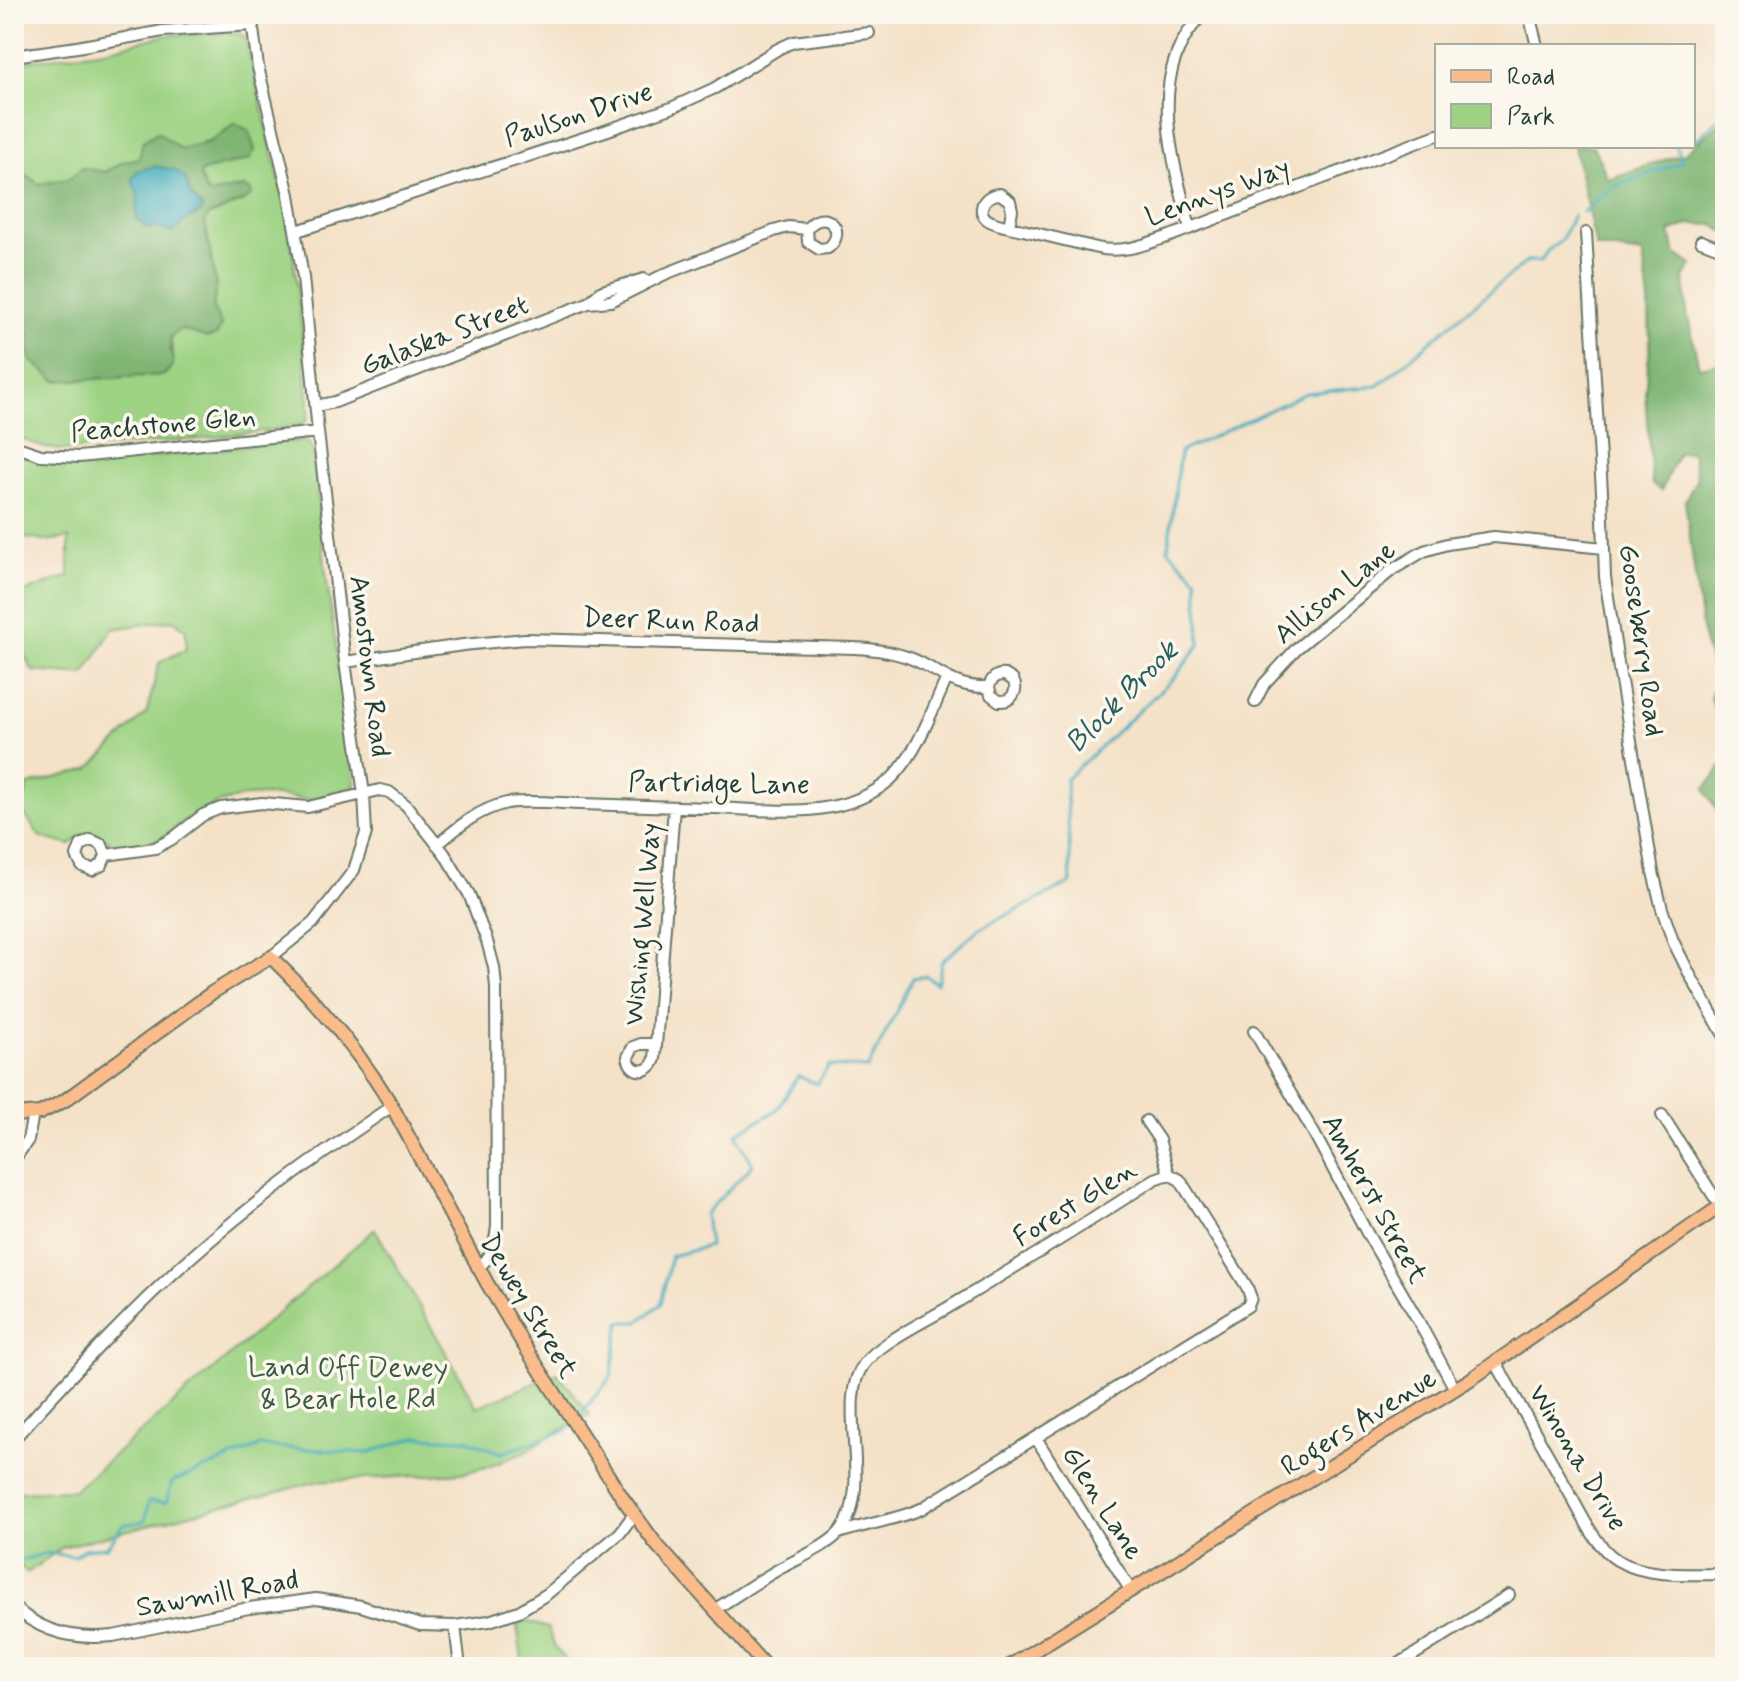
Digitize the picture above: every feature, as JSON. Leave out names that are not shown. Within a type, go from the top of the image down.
[{"type":"main road","name":"Dewey Street","points":[[271,957],[341,1033],[392,1106],[477,1267],[525,1347],[634,1514],[656,1544],[766,1667]]},
{"type":"main road","name":"Amostown Road","points":[[33,1114],[49,1110],[77,1092],[213,992],[271,957]]},
{"type":"main road","points":[[14,1115],[33,1114]]},
{"type":"main road","name":"Rogers Avenue","points":[[1008,1667],[1496,1363],[1723,1204]]},
{"type":"street","points":[[1190,228],[1170,145],[1168,104],[1171,77],[1179,50],[1192,26],[1203,14]]},
{"type":"street","points":[[1529,14],[1536,44]]},
{"type":"street","points":[[14,56],[251,20]]},
{"type":"street","name":"Amostown Road","points":[[251,20],[258,67],[297,231],[345,662],[364,794],[366,833],[354,870],[313,923],[271,957]]},
{"type":"street","name":"Paulson Drive","points":[[297,231],[671,108],[722,84],[793,42],[869,33]]},
{"type":"street","name":"Lennys Way","points":[[1009,227],[1097,248],[1115,250],[1136,247],[1435,136]]},
{"type":"street","name":"Galaska Street","points":[[316,406],[335,402],[588,303],[606,289],[665,274],[782,228],[807,229]]},
{"type":"street","name":"Gooseberry Road","points":[[1586,233],[1605,577],[1618,663],[1659,898],[1678,951],[1725,1037]]},
{"type":"street","points":[[1701,241],[1725,250]]},
{"type":"street","name":"Peachstone Glen","points":[[14,446],[41,455],[79,457],[318,432]]},
{"type":"street","name":"Allison Lane","points":[[1255,702],[1264,684],[1296,649],[1392,570],[1424,551],[1460,541],[1494,537],[1604,548]]},
{"type":"street","name":"Deer Run Road","points":[[345,662],[525,639],[867,648],[906,657],[970,686],[989,687]]},
{"type":"street","name":"Partridge Lane","points":[[437,845],[474,816],[507,803],[802,810],[861,798],[890,780],[906,762],[947,678]]},
{"type":"street","points":[[106,855],[155,848],[203,815],[221,808],[267,803],[308,807],[380,790],[395,795],[406,805],[455,869],[473,902],[496,977],[497,1226],[492,1251],[477,1267]]},
{"type":"street","name":"Wishing Well Way","points":[[656,1044],[674,807]]},
{"type":"street","name":"Amherst Street","points":[[1254,1031],[1455,1389]]},
{"type":"street","points":[[14,1439],[135,1311],[212,1239],[392,1106]]},
{"type":"street","points":[[14,1160],[30,1136],[33,1114]]},
{"type":"street","points":[[1662,1115],[1723,1204]]},
{"type":"street","points":[[1146,1121],[1159,1140],[1169,1174]]},
{"type":"street","name":"Forest Glen","points":[[714,1610],[829,1541],[846,1522],[854,1494],[853,1399],[859,1372],[867,1360],[903,1334],[1155,1179],[1169,1174],[1180,1180],[1247,1287],[1251,1295],[1250,1303],[921,1509],[903,1517],[839,1533]]},
{"type":"street","name":"Winona Drive","points":[[1496,1363],[1589,1526],[1613,1558],[1631,1567],[1655,1572],[1725,1574]]},
{"type":"street","name":"Glen Lane","points":[[1036,1438],[1131,1591]]},
{"type":"street","name":"Sawmill Road","points":[[14,1607],[47,1630],[91,1637],[113,1636],[273,1604],[316,1599],[348,1603],[420,1625],[455,1626],[499,1618],[538,1600],[620,1533],[634,1514]]},
{"type":"street","points":[[1394,1667],[1509,1595]]},
{"type":"street","points":[[455,1626],[460,1667]]},
{"type":"green space","points":[[167,35],[243,35],[246,40],[288,217],[309,405],[307,419],[295,427],[200,439],[63,450],[45,448],[14,436],[14,319],[29,334],[164,375],[173,361],[171,337],[181,329],[207,337],[221,325],[213,308],[216,285],[205,223],[207,216],[241,202],[243,187],[210,194],[205,190],[200,176],[202,171],[250,159],[236,123],[209,142],[123,162],[105,172],[82,168],[69,179],[39,184],[23,173],[14,174],[14,63],[105,50]]},
{"type":"green space","points":[[1725,119],[1725,233],[1714,225],[1690,224],[1670,232],[1675,253],[1692,265],[1684,278],[1687,313],[1699,367],[1725,362],[1725,737],[1710,698],[1716,682],[1703,636],[1685,501],[1697,478],[1692,452],[1678,453],[1661,491],[1652,484],[1645,393],[1650,346],[1649,301],[1643,254],[1596,247],[1574,148],[1594,148],[1608,179],[1685,153],[1695,148],[1695,144]]},
{"type":"green space","points":[[236,123],[249,131],[255,150],[250,159],[202,171],[200,176],[205,190],[210,194],[243,187],[252,195],[208,216],[205,223],[216,285],[213,308],[221,325],[217,335],[207,338],[181,329],[171,336],[173,363],[164,375],[56,381],[30,359],[29,334],[14,319],[14,174],[23,173],[39,184],[69,179],[82,168],[106,172],[123,162],[139,158],[143,141],[158,132],[180,149],[209,142]]},
{"type":"green space","points":[[302,440],[308,442],[313,451],[354,788],[348,793],[312,800],[267,795],[218,803],[190,816],[161,839],[136,846],[117,847],[97,833],[83,834],[70,845],[40,837],[21,809],[28,785],[89,769],[147,712],[159,663],[186,649],[186,630],[173,620],[113,629],[84,675],[33,671],[14,637],[14,596],[69,576],[69,538],[45,541],[14,536],[14,452],[46,461],[80,463]]},
{"type":"green space","points":[[1725,761],[1725,825],[1705,789]]},
{"type":"green space","name":"Land Off Dewey & Bear Hole Rd","points":[[375,1229],[477,1407],[558,1373],[590,1415],[525,1452],[491,1466],[462,1473],[315,1482],[63,1547],[27,1573],[14,1558],[14,1492],[74,1490]]},
{"type":"green space","points":[[516,1618],[548,1628],[556,1649],[572,1667],[523,1667]]},
{"type":"water","points":[[155,166],[175,170],[185,178],[191,195],[202,207],[201,212],[183,222],[175,231],[147,228],[136,214],[138,194],[133,177],[137,171]]},
{"type":"waterway","name":"Block Brook","points":[[1695,140],[1725,113]]},
{"type":"waterway","name":"Block Brook","points":[[1583,212],[1612,187],[1682,162],[1677,148]]},
{"type":"waterway","name":"Block Brook","points":[[577,1418],[611,1377],[620,1322],[638,1322],[661,1304],[671,1256],[709,1246],[705,1214],[753,1165],[736,1134],[777,1110],[798,1076],[817,1084],[829,1066],[868,1068],[913,978],[926,976],[937,984],[942,961],[979,929],[1071,883],[1066,779],[1175,677],[1200,644],[1197,579],[1168,549],[1180,452],[1306,393],[1378,386],[1528,261],[1541,261],[1547,251],[1561,241],[1573,215]]},
{"type":"waterway","name":"Block Brook","points":[[14,1562],[46,1553],[75,1556],[84,1549],[107,1547],[123,1525],[145,1521],[149,1501],[166,1503],[172,1482],[260,1446],[367,1453],[416,1437],[466,1439],[502,1453],[570,1427]]}]
